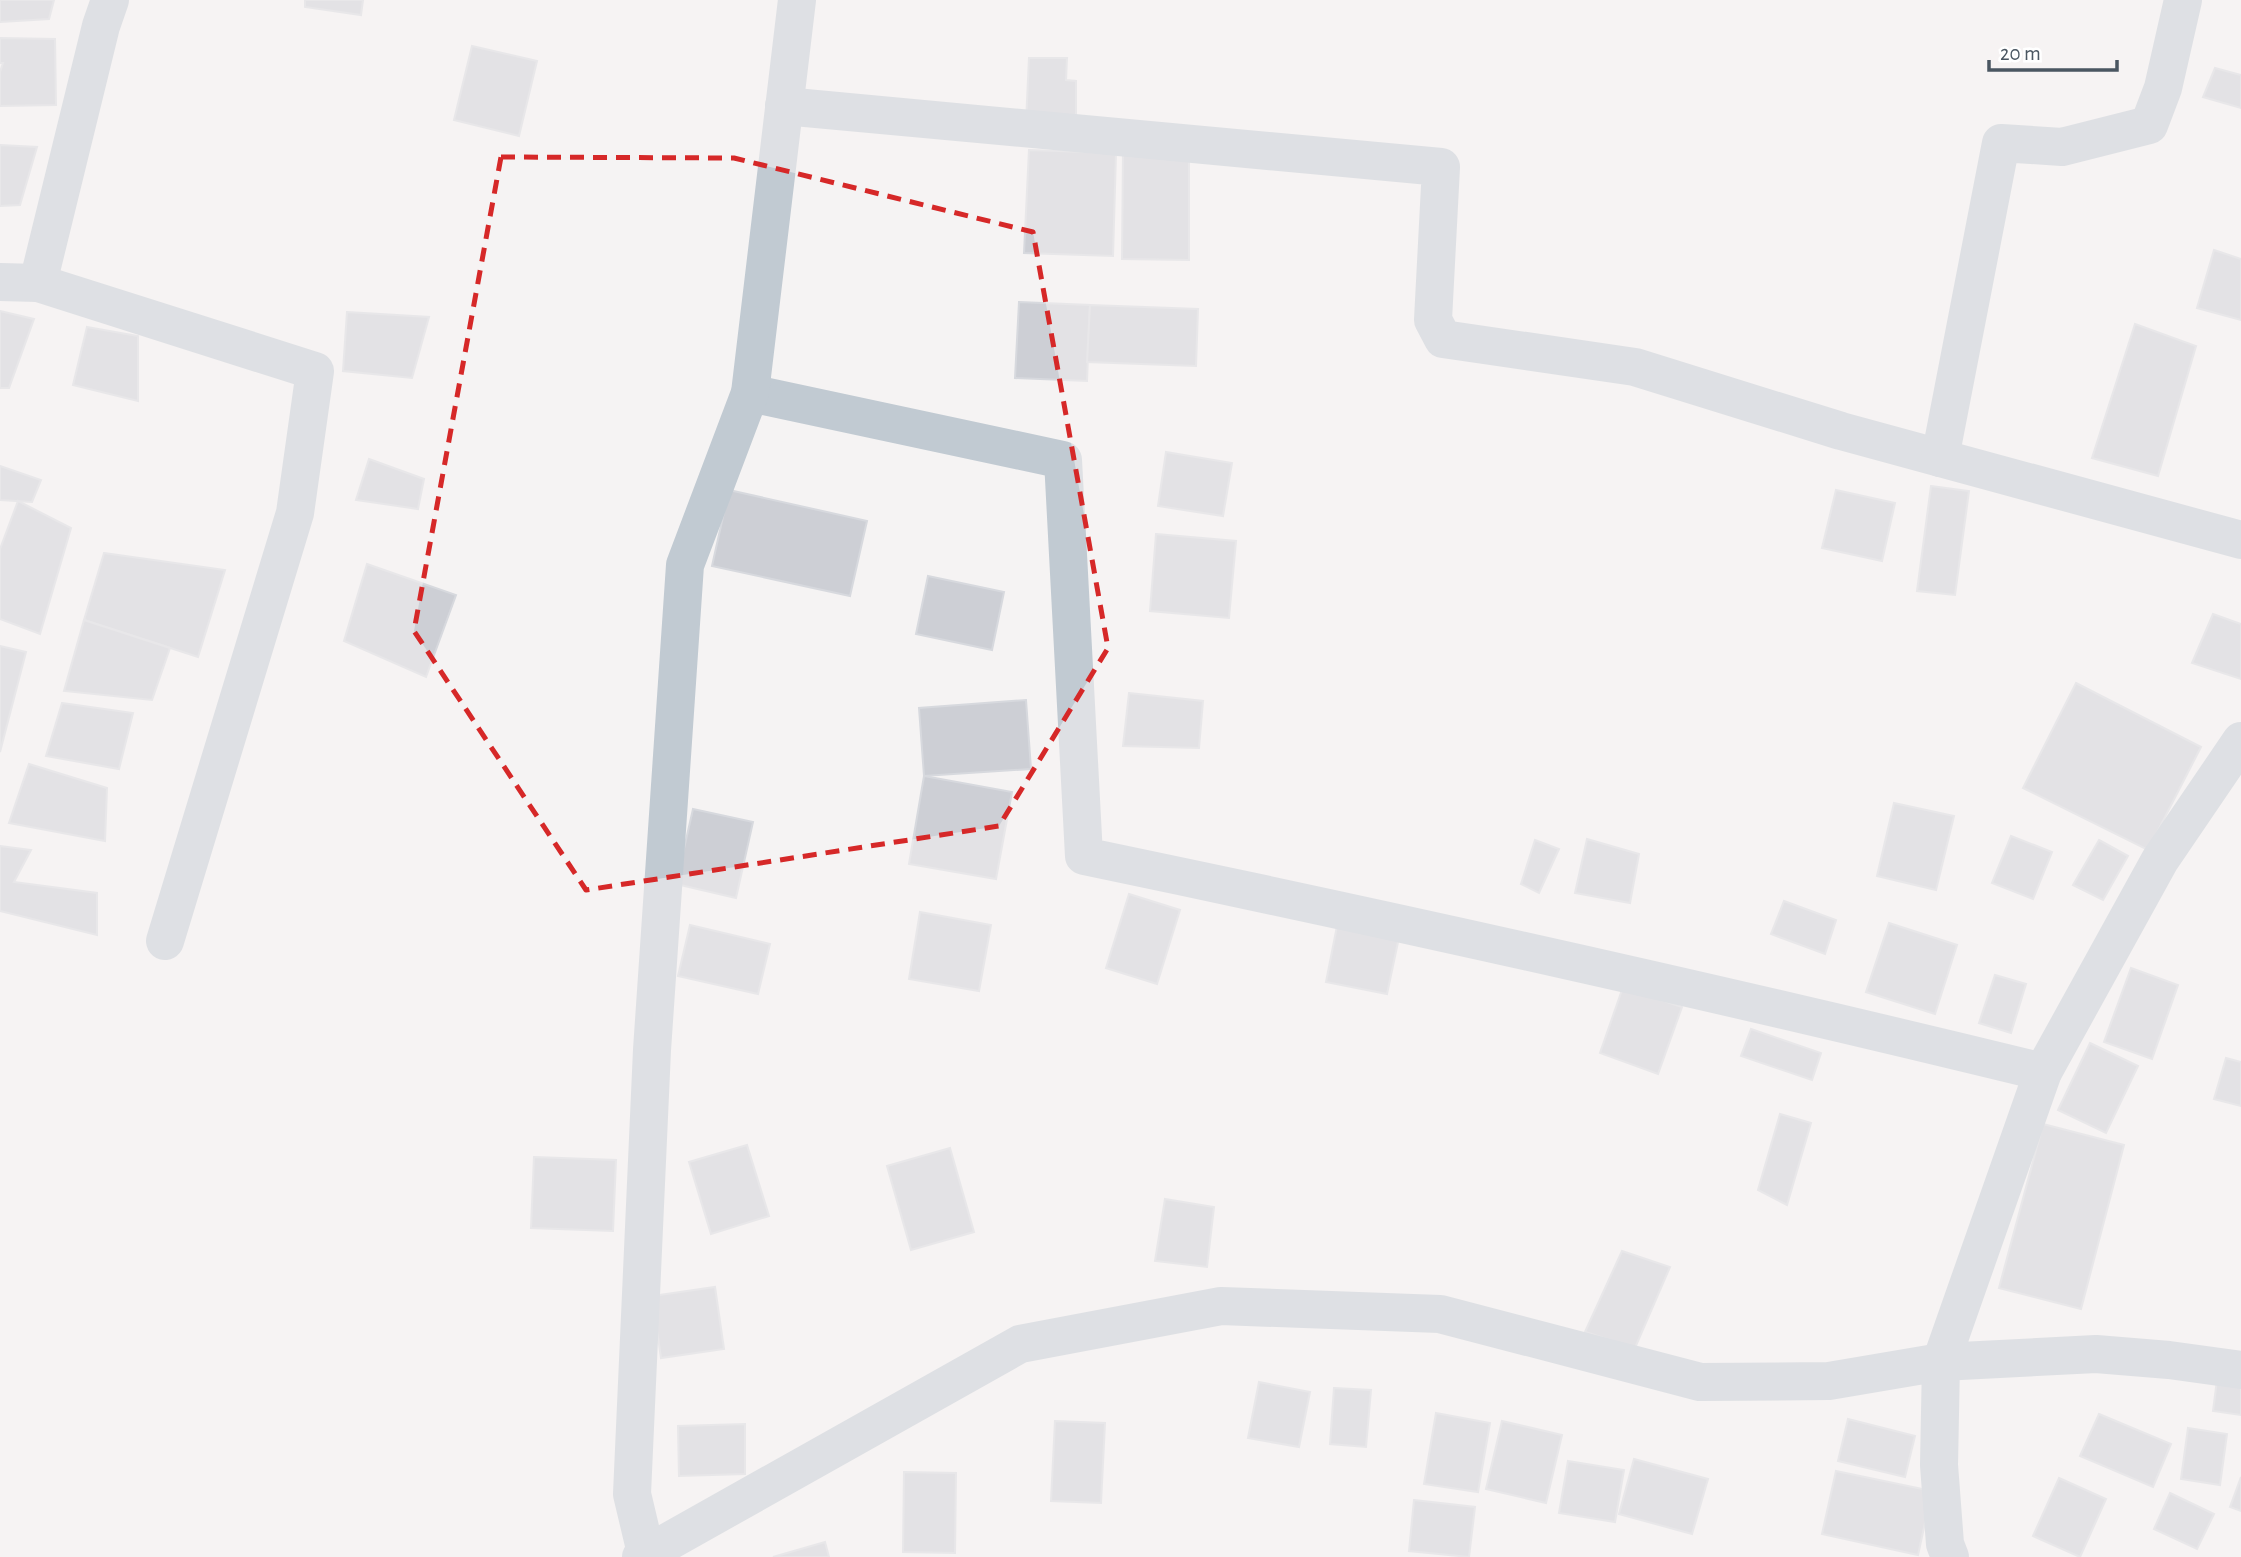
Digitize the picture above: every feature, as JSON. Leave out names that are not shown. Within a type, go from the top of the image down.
[{"type":"street","points":[[38,284],[101,26],[110,0]]},
{"type":"street","points":[[797,0],[750,393],[685,565],[652,1050],[632,1494],[644,1555],[1020,1344],[1221,1306],[1440,1314],[1700,1382],[1829,1381],[1941,1362],[2096,1354],[2241,1370]]},
{"type":"street","points":[[1940,458],[2001,143],[2062,147],[2149,125],[2163,88],[2183,0]]},
{"type":"street","points":[[784,106],[1441,167],[1433,320],[1443,340],[1635,367],[1841,431],[2241,540]]},
{"type":"street","points":[[0,282],[38,284],[315,371],[295,513],[165,941]]},
{"type":"street","points":[[750,393],[1063,460],[1084,856],[1427,928],[2043,1072]]},
{"type":"street","points":[[1950,1557],[1945,1544],[1940,1465],[1941,1362],[2043,1072],[2160,860],[2241,741]]},
{"type":"highlighted area","points":[[501,157],[734,158],[1033,232],[1108,648],[999,826],[586,890],[414,631]]},
{"type":"building","points":[[0,0],[54,0],[49,19],[0,22]]},
{"type":"building","points":[[305,0],[363,0],[361,15],[305,7]]},
{"type":"building","points":[[0,38],[55,39],[56,105],[0,106],[0,72],[3,63],[0,63]]},
{"type":"building","points":[[472,46],[537,61],[519,136],[454,120]]},
{"type":"building","points":[[1029,58],[1067,58],[1066,80],[1076,81],[1076,122],[1026,123]]},
{"type":"building","points":[[2215,68],[2241,75],[2241,108],[2203,97]]},
{"type":"building","points":[[0,145],[37,147],[20,205],[0,206]]},
{"type":"building","points":[[1029,150],[1116,153],[1113,256],[1024,253]]},
{"type":"building","points":[[1123,154],[1189,154],[1189,260],[1122,259]]},
{"type":"building","points":[[2214,250],[2241,259],[2241,320],[2197,308]]},
{"type":"building","points":[[1019,302],[1090,305],[1087,381],[1015,378]]},
{"type":"building","points":[[1090,305],[1198,309],[1196,366],[1087,362]]},
{"type":"building","points":[[0,311],[34,319],[9,388],[0,388]]},
{"type":"building","points":[[347,312],[429,317],[412,378],[343,371]]},
{"type":"building","points":[[2135,324],[2196,346],[2158,476],[2092,458]]},
{"type":"building","points":[[87,327],[138,336],[138,401],[73,385]]},
{"type":"building","points":[[1166,452],[1232,463],[1223,516],[1158,506]]},
{"type":"building","points":[[369,459],[424,479],[418,509],[356,500]]},
{"type":"building","points":[[0,466],[41,480],[32,502],[0,500]]},
{"type":"building","points":[[1931,486],[1969,491],[1955,595],[1917,591]]},
{"type":"building","points":[[729,490],[867,521],[850,596],[712,566]]},
{"type":"building","points":[[1836,490],[1895,503],[1882,561],[1822,548]]},
{"type":"building","points":[[18,501],[71,528],[40,634],[0,619],[0,549]]},
{"type":"building","points":[[1156,534],[1236,541],[1229,618],[1150,611]]},
{"type":"building","points":[[104,553],[225,570],[198,657],[84,620]]},
{"type":"building","points":[[367,564],[456,595],[426,677],[344,641]]},
{"type":"building","points":[[928,576],[1004,592],[992,650],[916,634]]},
{"type":"building","points":[[2213,614],[2241,624],[2241,679],[2192,663]]},
{"type":"building","points":[[84,620],[170,648],[152,700],[64,691]]},
{"type":"building","points":[[0,646],[26,652],[0,752]]},
{"type":"building","points":[[2076,683],[2201,747],[2148,850],[2023,788]]},
{"type":"building","points":[[1129,693],[1203,701],[1199,748],[1123,746]]},
{"type":"building","points":[[1026,700],[1031,769],[924,776],[919,708]]},
{"type":"building","points":[[62,703],[133,713],[119,769],[46,756]]},
{"type":"building","points":[[29,764],[107,788],[105,841],[9,823]]},
{"type":"building","points":[[924,776],[1012,792],[996,879],[909,864]]},
{"type":"building","points":[[1894,803],[1954,816],[1936,890],[1877,876]]},
{"type":"building","points":[[693,809],[753,822],[736,898],[676,884]]},
{"type":"building","points":[[2011,836],[2052,852],[2033,899],[1992,883]]},
{"type":"building","points":[[1587,839],[1639,854],[1630,903],[1575,893]]},
{"type":"building","points":[[1535,840],[1559,849],[1539,893],[1521,884]]},
{"type":"building","points":[[2099,840],[2128,856],[2103,900],[2073,885]]},
{"type":"building","points":[[0,846],[31,850],[14,882],[97,893],[97,935],[0,911]]},
{"type":"building","points":[[1129,894],[1180,910],[1157,984],[1106,968]]},
{"type":"building","points":[[1784,901],[1836,920],[1825,954],[1771,934]]},
{"type":"building","points":[[920,912],[991,925],[979,991],[909,979]]},
{"type":"building","points":[[1339,916],[1401,928],[1387,994],[1326,982]]},
{"type":"building","points":[[1889,923],[1957,945],[1935,1014],[1866,992]]},
{"type":"building","points":[[690,925],[770,944],[758,994],[678,976]]},
{"type":"building","points":[[2131,968],[2178,985],[2152,1059],[2104,1042]]},
{"type":"building","points":[[1995,975],[2026,984],[2011,1033],[1979,1023]]},
{"type":"building","points":[[1623,987],[1682,1007],[1658,1074],[1600,1053]]},
{"type":"building","points":[[1751,1029],[1821,1053],[1812,1080],[1741,1056]]},
{"type":"building","points":[[2090,1043],[2138,1066],[2106,1133],[2058,1110]]},
{"type":"building","points":[[2226,1058],[2241,1062],[2241,1106],[2214,1099]]},
{"type":"building","points":[[1780,1114],[1811,1123],[1787,1205],[1758,1190]]},
{"type":"building","points":[[2043,1124],[2124,1145],[2081,1309],[1999,1288]]},
{"type":"building","points":[[747,1145],[769,1216],[711,1234],[689,1162]]},
{"type":"building","points":[[950,1148],[974,1232],[911,1250],[887,1166]]},
{"type":"building","points":[[534,1157],[616,1160],[613,1231],[531,1228]]},
{"type":"building","points":[[1165,1199],[1214,1207],[1207,1267],[1155,1261]]},
{"type":"building","points":[[1622,1251],[1670,1267],[1635,1348],[1585,1332]]},
{"type":"building","points":[[715,1287],[724,1349],[661,1358],[652,1296]]},
{"type":"building","points":[[2217,1380],[2241,1384],[2241,1415],[2213,1411]]},
{"type":"building","points":[[1259,1382],[1310,1392],[1299,1447],[1248,1438]]},
{"type":"building","points":[[1334,1388],[1371,1390],[1366,1447],[1330,1444]]},
{"type":"building","points":[[1436,1413],[1490,1423],[1478,1492],[1424,1484]]},
{"type":"building","points":[[2099,1414],[2171,1444],[2153,1487],[2080,1456]]},
{"type":"building","points":[[1848,1419],[1915,1436],[1905,1477],[1838,1461]]},
{"type":"building","points":[[1055,1421],[1105,1423],[1101,1503],[1051,1501]]},
{"type":"building","points":[[1502,1421],[1562,1435],[1546,1503],[1486,1489]]},
{"type":"building","points":[[745,1424],[745,1474],[679,1476],[678,1426]]},
{"type":"building","points":[[2188,1428],[2227,1434],[2220,1485],[2181,1479]]},
{"type":"building","points":[[1634,1459],[1708,1479],[1692,1534],[1619,1514]]},
{"type":"building","points":[[1568,1461],[1624,1470],[1615,1522],[1559,1513]]},
{"type":"building","points":[[1836,1471],[1932,1491],[1918,1555],[1822,1534]]},
{"type":"building","points":[[904,1472],[956,1473],[955,1553],[903,1552]]},
{"type":"building","points":[[2241,1477],[2241,1511],[2230,1507]]},
{"type":"building","points":[[2059,1478],[2106,1499],[2080,1557],[2033,1536]]},
{"type":"building","points":[[2170,1493],[2214,1514],[2197,1549],[2154,1529]]},
{"type":"building","points":[[1414,1500],[1475,1507],[1469,1557],[1409,1551]]},
{"type":"building","points":[[825,1542],[829,1557],[773,1557]]}]
